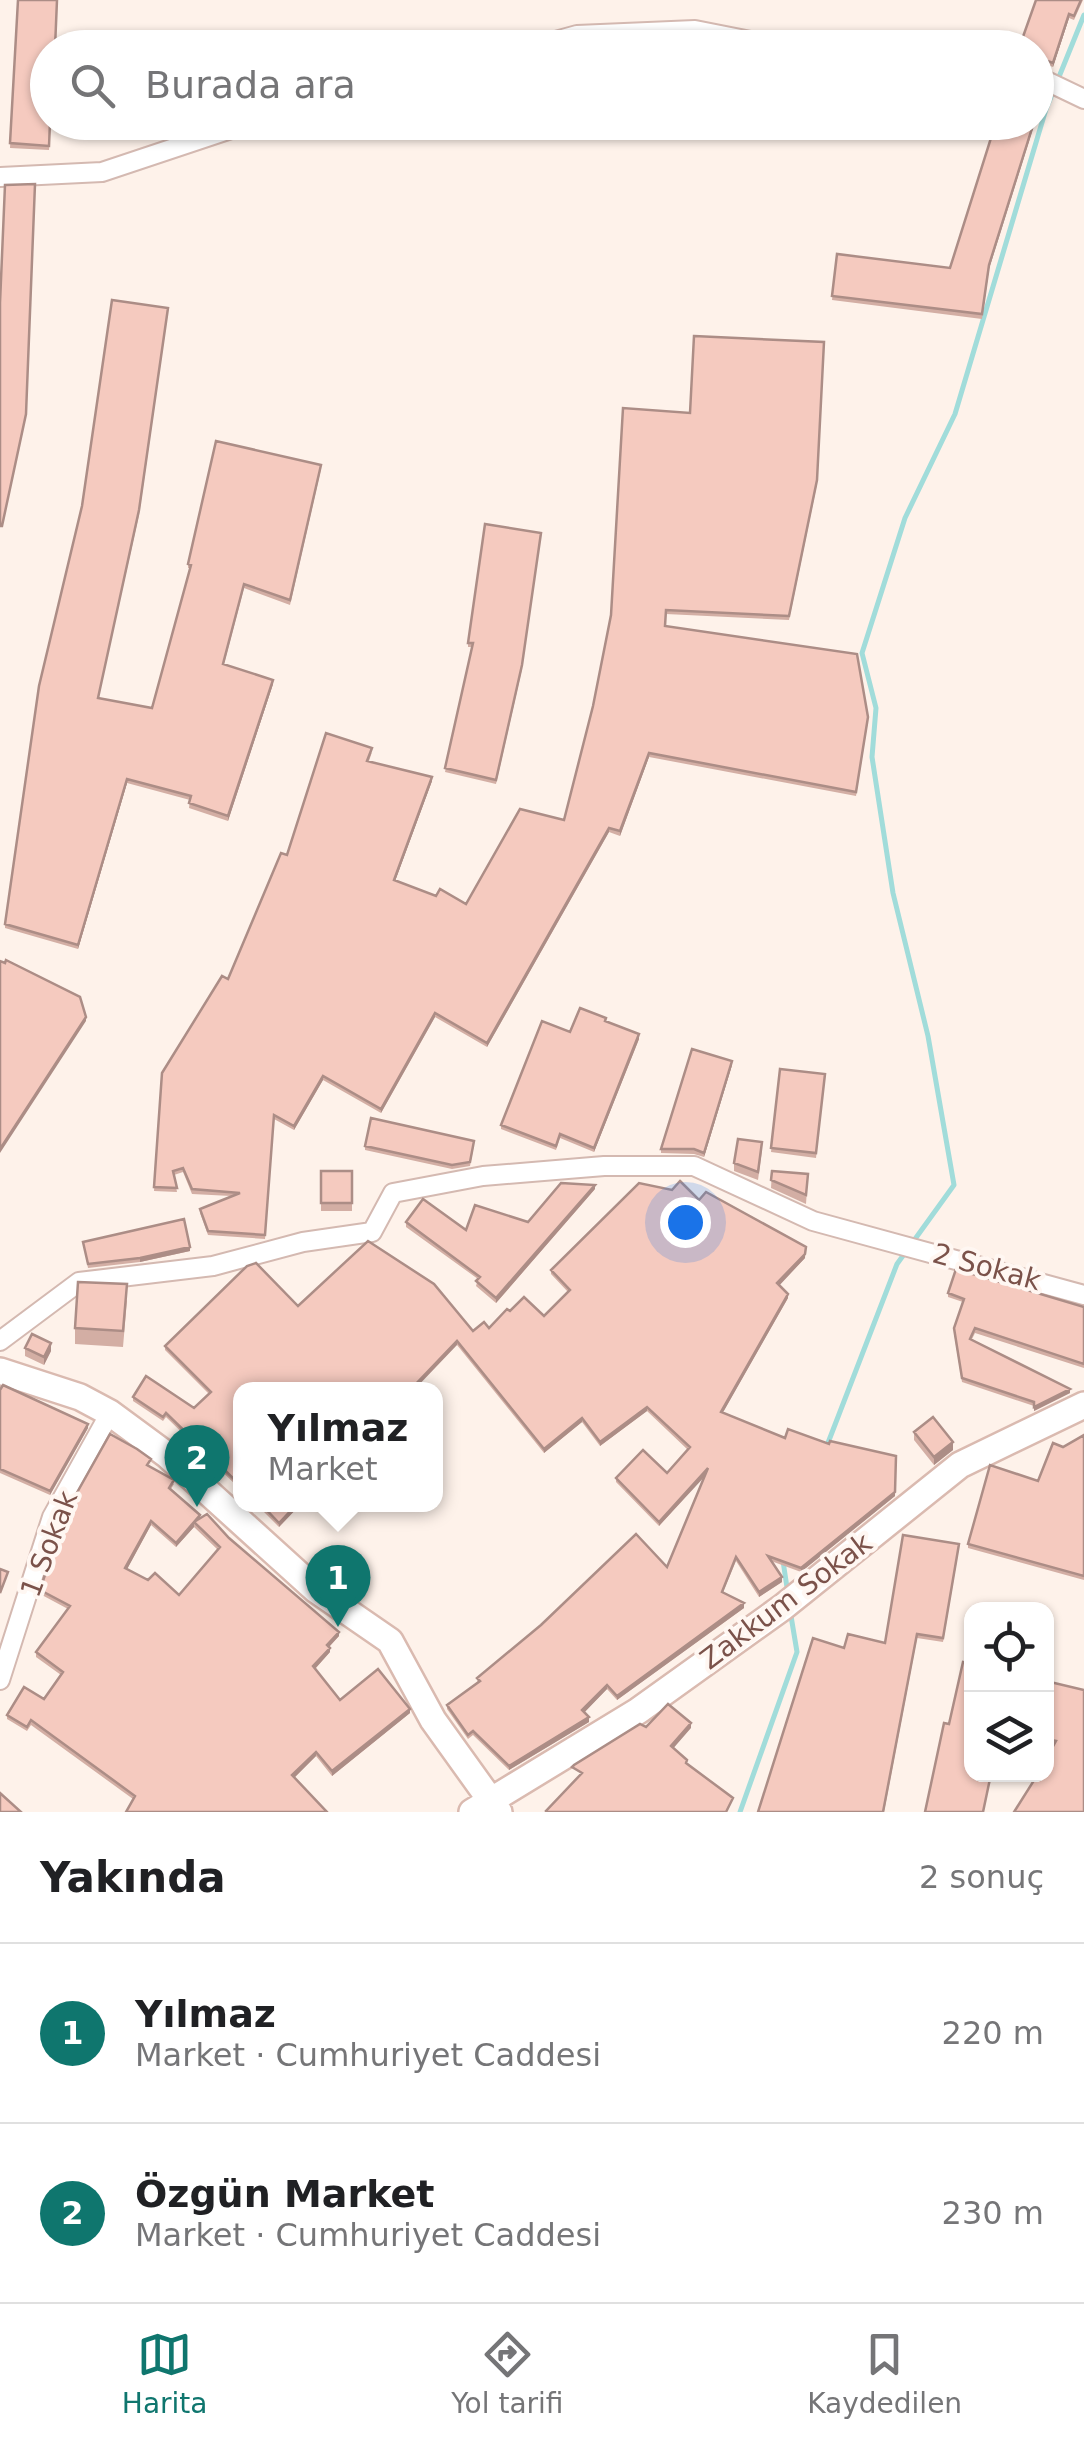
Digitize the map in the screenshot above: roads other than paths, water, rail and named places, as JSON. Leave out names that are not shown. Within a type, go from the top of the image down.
[{"type":"street","points":[[1054,85],[1077,96]]},
{"type":"street","points":[[0,177],[102,172],[198,140]]},
{"type":"street","name":"2 Sokak","points":[[0,1341],[79,1282],[213,1266],[303,1242],[372,1232],[393,1194],[483,1176],[604,1166],[694,1166],[813,1222],[1084,1294]]},
{"type":"street","points":[[0,1371],[80,1397],[110,1413],[167,1455],[316,1590],[390,1641],[487,1809]]},
{"type":"street","name":"Zakkum Sokak","points":[[487,1809],[638,1711],[793,1599],[960,1464],[1084,1405]]},
{"type":"street","name":"1 Sokak","points":[[0,1680],[52,1517],[110,1413]]},
{"type":"waterway","points":[[1054,89],[1084,15]]},
{"type":"waterway","points":[[826,1448],[897,1264],[954,1185],[928,1036],[893,893],[872,757],[876,708],[862,653],[905,518],[955,414],[1037,140]]},
{"type":"waterway","points":[[783,1561],[788,1594]]},
{"type":"waterway","points":[[740,1812],[797,1652],[790,1610]]},
{"type":"place","name":"Özgün Market","points":[[197,1507]]},
{"type":"place","name":"Yılmaz","points":[[338,1627]]}]
